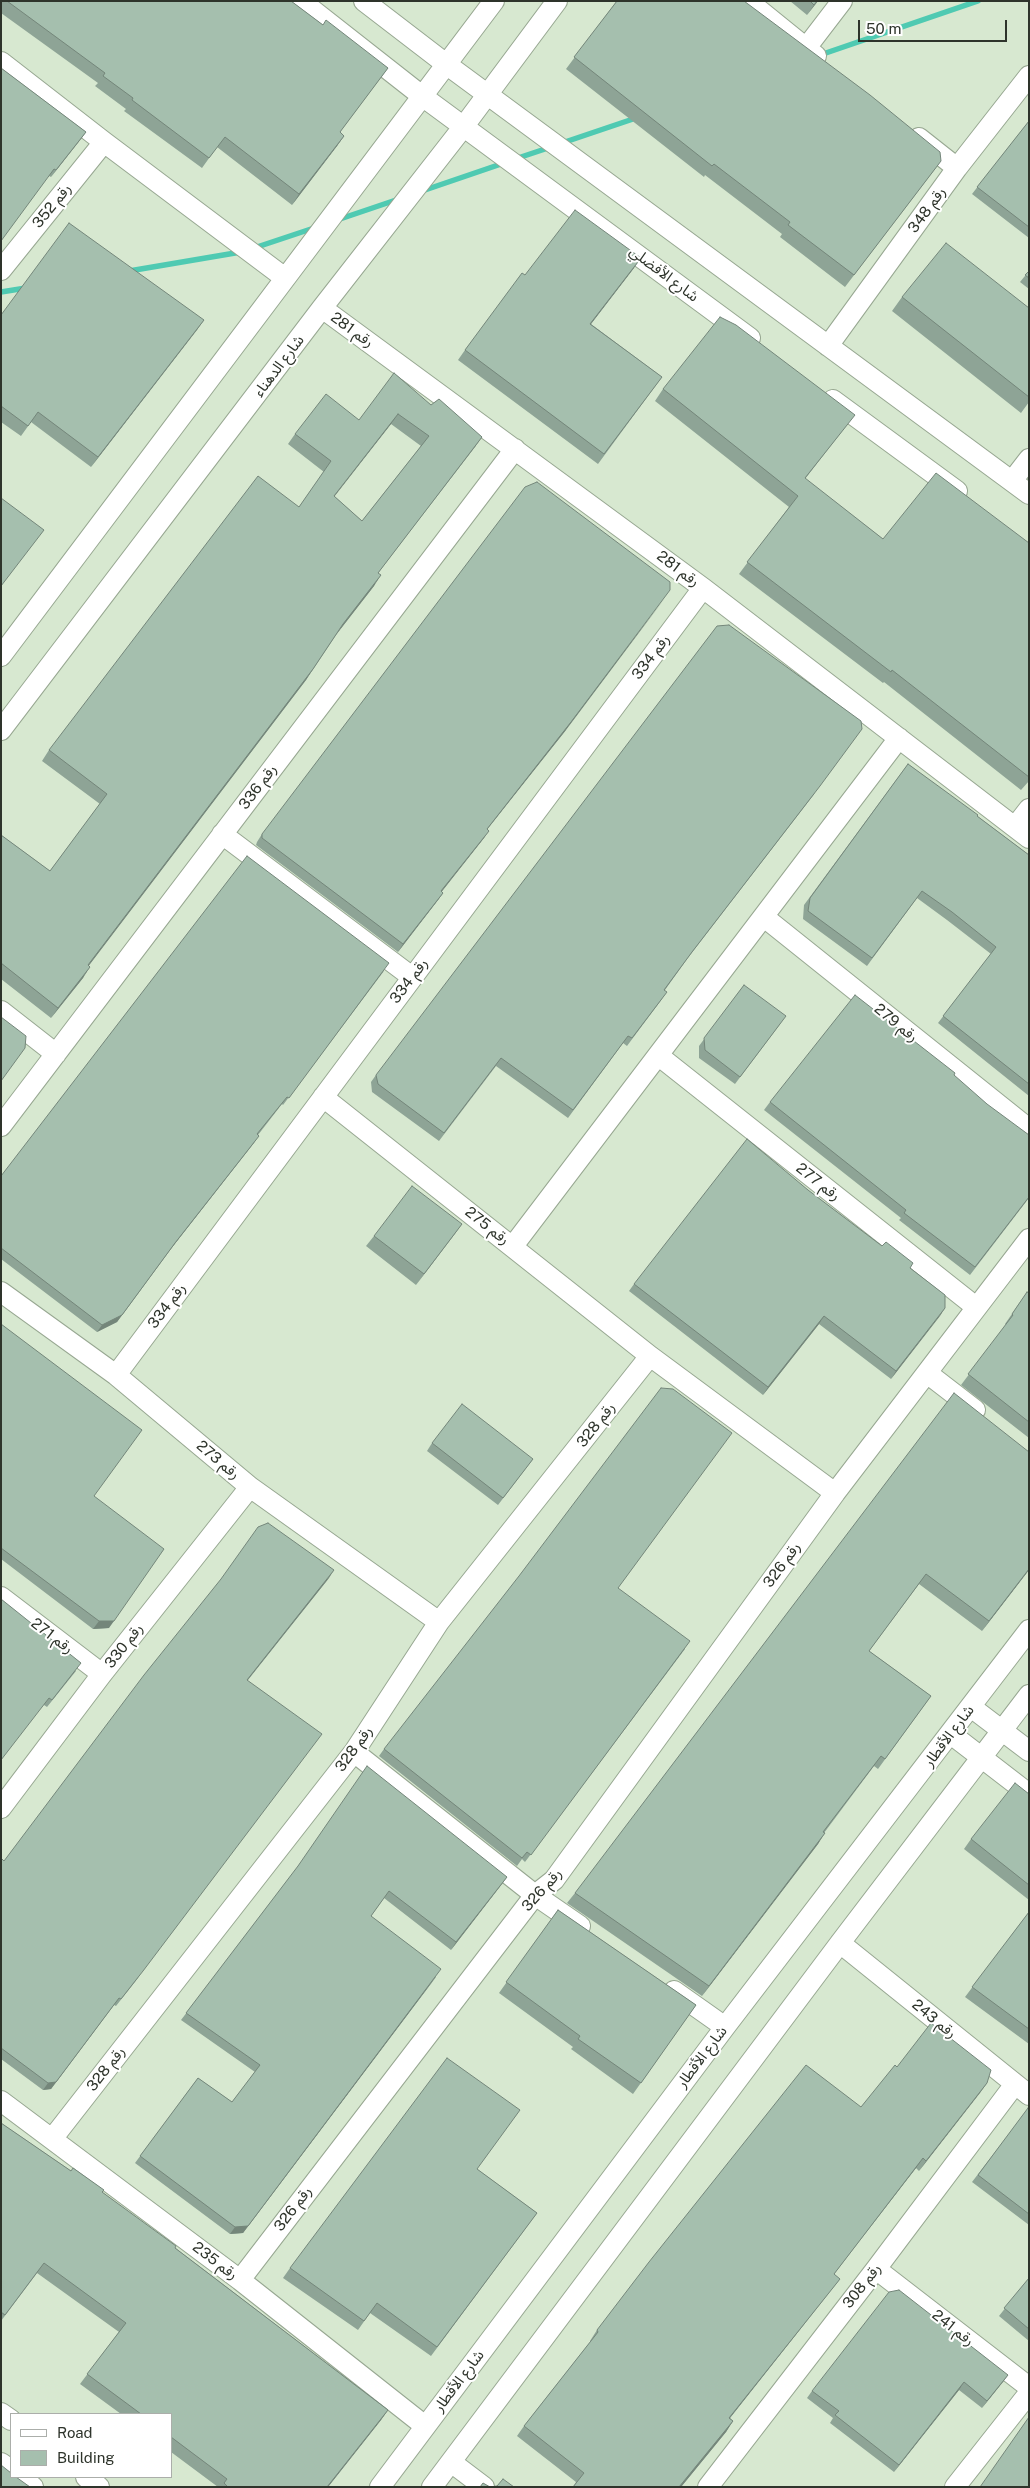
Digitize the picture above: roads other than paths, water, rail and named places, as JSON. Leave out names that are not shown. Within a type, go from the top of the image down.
[{"type":"street","name":"شارع الأفضلي","points":[[301,1],[422,96],[766,350]]},
{"type":"street","points":[[364,1],[446,64],[1029,494]]},
{"type":"street","points":[[1,656],[494,1]]},
{"type":"street","name":"شارع الدهناء","points":[[1,730],[322,308],[464,126],[556,1]]},
{"type":"street","points":[[748,1],[832,69]]},
{"type":"street","points":[[806,48],[842,1]]},
{"type":"street","points":[[1,62],[285,278]]},
{"type":"street","name":"رقم 348","points":[[828,346],[957,168],[1029,76]]},
{"type":"street","points":[[902,124],[957,168]]},
{"type":"street","name":"رقم 352","points":[[1,270],[104,142]]},
{"type":"street","name":"رقم 281","points":[[322,308],[703,588],[1022,832]]},
{"type":"street","points":[[822,391],[973,503]]},
{"type":"street","name":"رقم 336","points":[[1,1126],[515,449]]},
{"type":"street","points":[[1012,481],[1029,459]]},
{"type":"street","name":"رقم 334","points":[[116,1375],[703,588]]},
{"type":"street","points":[[513,1246],[899,738]]},
{"type":"street","points":[[1022,832],[1029,809]]},
{"type":"street","points":[[222,834],[412,977]]},
{"type":"street","name":"رقم 279","points":[[764,917],[1029,1129]]},
{"type":"street","points":[[1,1011],[56,1054]]},
{"type":"street","name":"رقم 277","points":[[659,1056],[976,1307]]},
{"type":"street","name":"رقم 275","points":[[323,1098],[650,1356],[834,1493]]},
{"type":"street","name":"رقم 326","points":[[240,2280],[534,1894],[554,1880],[834,1493],[1029,1239]]},
{"type":"street","name":"رقم 273","points":[[1,1292],[116,1375],[250,1487],[439,1622]]},
{"type":"street","name":"رقم 328","points":[[52,2139],[354,1752],[439,1622],[650,1356]]},
{"type":"street","points":[[927,1373],[990,1422]]},
{"type":"street","name":"رقم 330","points":[[1,1808],[102,1674],[250,1487]]},
{"type":"street","name":"رقم 271","points":[[1,1597],[102,1674]]},
{"type":"street","name":"شارع الأقطار","points":[[380,2487],[725,2027],[1029,1630]]},
{"type":"street","points":[[432,2487],[840,1943],[1029,1695]]},
{"type":"street","points":[[971,1706],[1029,1751]]},
{"type":"street","points":[[950,1734],[1029,1794]]},
{"type":"street","points":[[354,1752],[534,1894],[598,1939]]},
{"type":"street","name":"رقم 243","points":[[840,1943],[1022,2090]]},
{"type":"street","points":[[661,1983],[725,2027]]},
{"type":"street","name":"رقم 308","points":[[708,2487],[876,2268],[1022,2090]]},
{"type":"street","name":"رقم 235","points":[[1,2101],[240,2280],[426,2426]]},
{"type":"street","name":"رقم 241","points":[[876,2268],[1029,2387]]},
{"type":"street","points":[[955,2487],[1029,2393]]},
{"type":"street","points":[[451,2462],[484,2487]]},
{"type":"street","points":[[21,2478],[33,2487]]},
{"type":"street","points":[[87,2478],[99,2487]]},
{"type":"waterway","points":[[820,55],[978,1]]},
{"type":"waterway","points":[[562,143],[636,118]]},
{"type":"waterway","points":[[515,159],[551,147]]},
{"type":"waterway","points":[[422,191],[504,163]]},
{"type":"waterway","points":[[337,220],[399,199]]},
{"type":"waterway","points":[[254,248],[317,227]]},
{"type":"waterway","points":[[129,271],[241,252]]},
{"type":"waterway","points":[[1,292],[26,288]]}]
